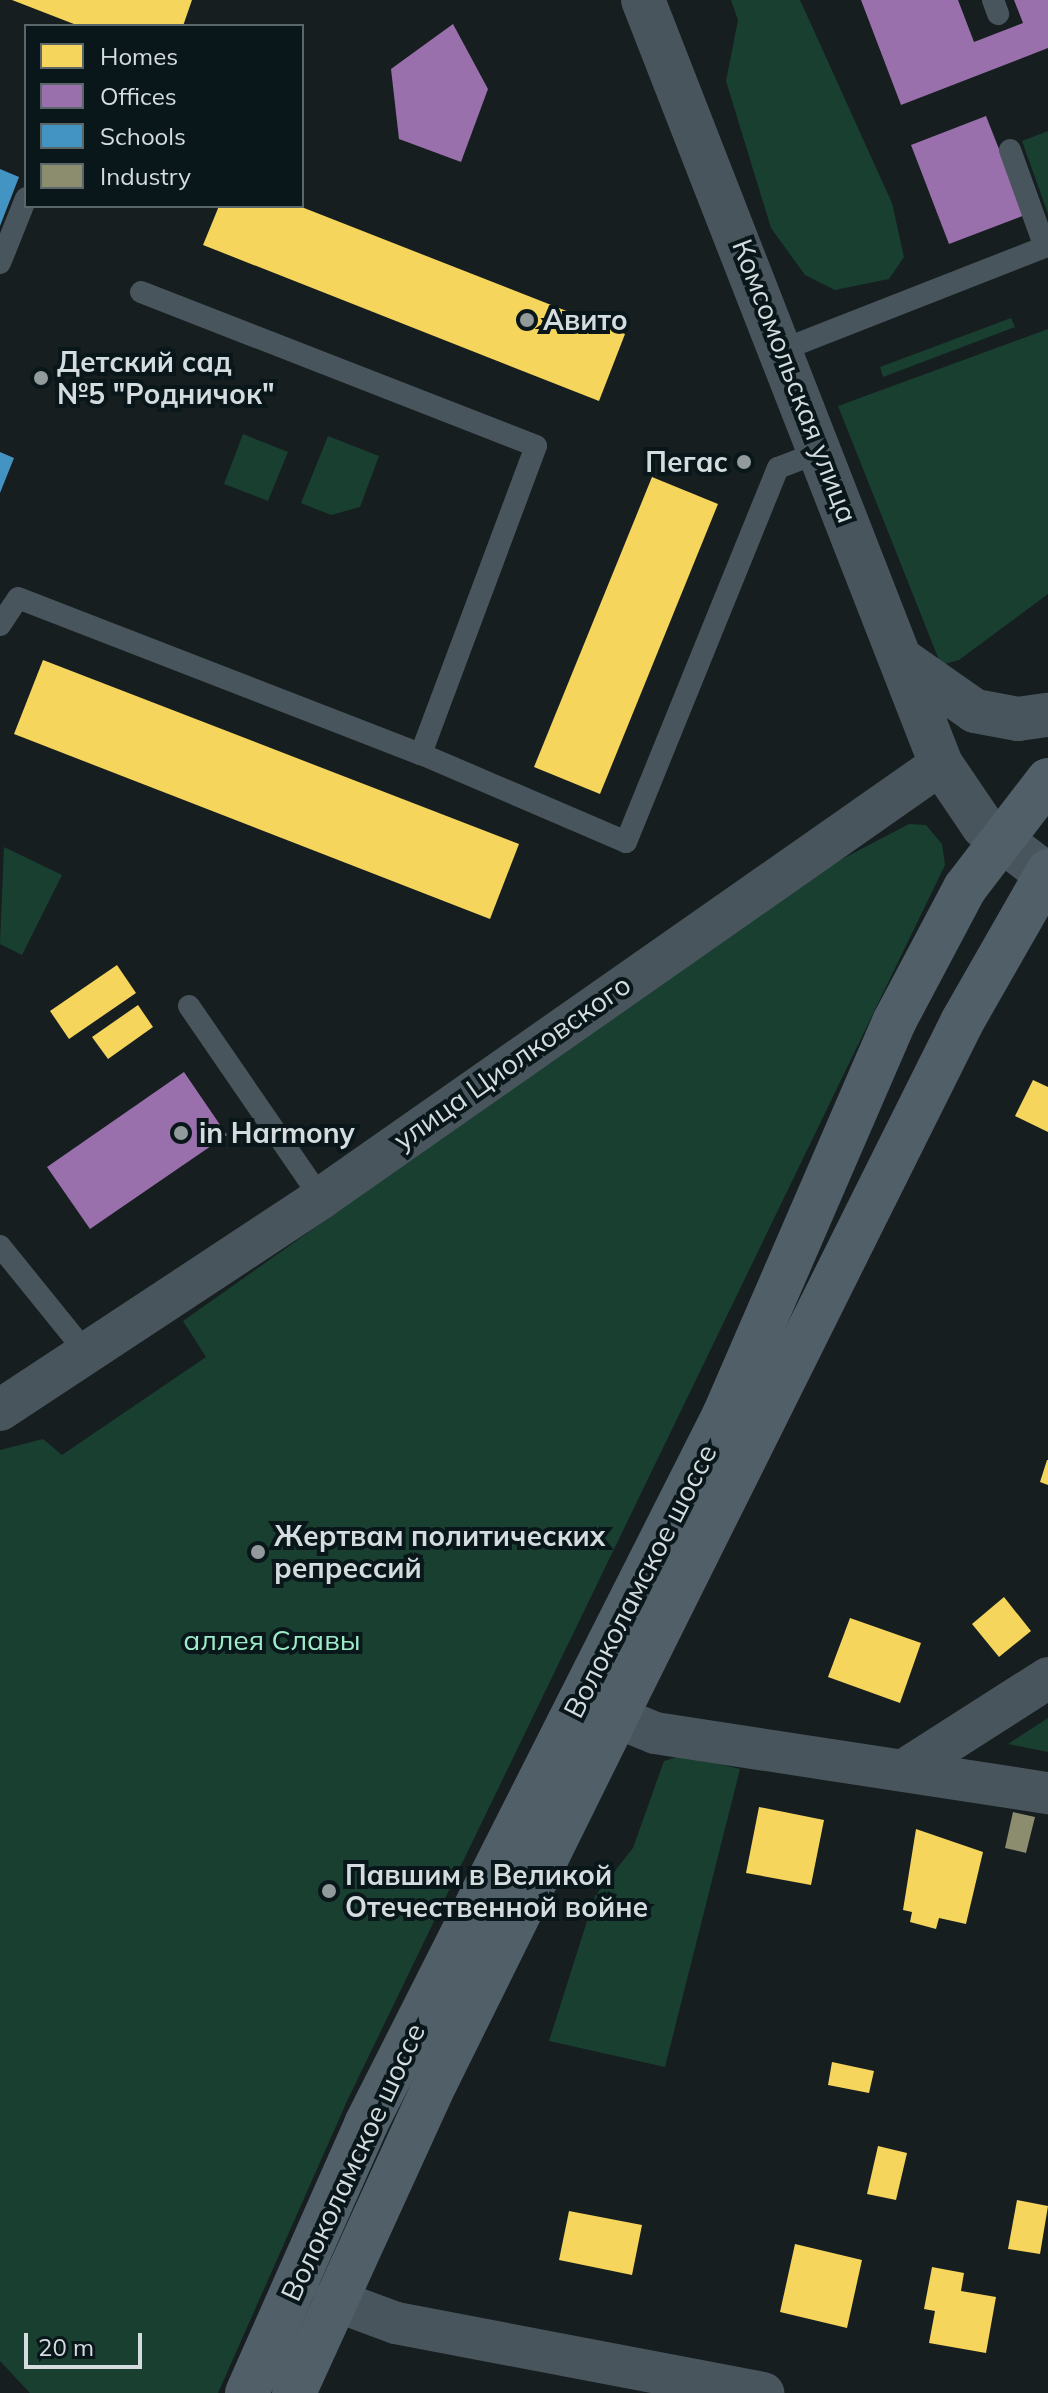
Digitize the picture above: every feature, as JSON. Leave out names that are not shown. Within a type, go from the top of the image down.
[{"type":"main road","name":"Волоколамское шоссе","points":[[247,2393],[366,2124],[724,1415],[894,1022],[998,838],[1048,780]]},
{"type":"main road","name":"Волоколамское шоссе","points":[[294,2393],[334,2300],[616,1717],[962,1022],[1047,873]]},
{"type":"street","name":"Комсомольская улица","points":[[643,0],[905,662],[941,764],[998,838],[1047,873]]},
{"type":"street","points":[[905,662],[975,711],[1018,719],[1048,715]]},
{"type":"street","name":"улица Циолковского","points":[[0,1410],[89,1356],[321,1198],[941,764]]},
{"type":"street","points":[[909,1767],[1048,1678]]},
{"type":"street","points":[[616,1717],[655,1733],[909,1767],[1048,1793]]},
{"type":"street","points":[[334,2300],[396,2323],[763,2393]]},
{"type":"lane","points":[[782,350],[1047,247],[1010,150]]},
{"type":"lane","points":[[0,263],[24,203]]},
{"type":"lane","points":[[141,292],[536,446],[421,754]]},
{"type":"lane","points":[[0,625],[18,598],[421,754],[626,842],[778,468],[822,451]]},
{"type":"lane","points":[[189,1006],[321,1198]]},
{"type":"lane","points":[[0,1246],[89,1356]]},
{"type":"green space","points":[[731,0],[800,0],[892,203],[904,257],[889,279],[835,290],[805,275],[771,228],[726,81],[738,20]]},
{"type":"green space","points":[[1048,131],[1048,214],[1022,141]]},
{"type":"green space","points":[[1011,318],[1015,327],[883,377],[880,367]]},
{"type":"green space","points":[[1048,329],[1048,594],[959,660],[941,665],[838,406]]},
{"type":"green space","points":[[243,434],[288,452],[268,501],[224,484]]},
{"type":"green space","points":[[328,436],[379,456],[360,507],[331,515],[301,503]]},
{"type":"green space","name":"аллея Славы","points":[[909,824],[926,825],[942,844],[945,865],[348,2099],[218,2393],[30,2393],[0,2361],[0,1450],[43,1439],[62,1455],[206,1357],[183,1321],[823,869]]},
{"type":"green space","points":[[4,847],[62,875],[22,955],[0,944]]},
{"type":"green space","points":[[1048,1718],[1048,1752],[1008,1744]]},
{"type":"green space","points":[[683,1755],[740,1769],[665,2067],[549,2041],[595,1896],[633,1848],[664,1761]]},
{"type":"building: Homes","points":[[12,0],[192,0],[184,24],[74,24]]},
{"type":"building: Homes","points":[[218,208],[304,208],[625,334],[599,401],[203,245]]},
{"type":"building: Homes","points":[[652,477],[718,504],[600,794],[534,767]]},
{"type":"building: Homes","points":[[43,660],[519,844],[490,919],[14,734]]},
{"type":"building: Homes","points":[[117,965],[136,993],[69,1039],[50,1011]]},
{"type":"building: Homes","points":[[138,1005],[153,1027],[108,1059],[92,1037]]},
{"type":"building: Homes","points":[[1033,1080],[1048,1087],[1048,1132],[1015,1116]]},
{"type":"building: Homes","points":[[1048,1460],[1048,1485],[1040,1482]]},
{"type":"building: Homes","points":[[1004,1597],[1031,1631],[999,1657],[972,1624]]},
{"type":"building: Homes","points":[[850,1618],[921,1643],[900,1703],[828,1677]]},
{"type":"building: Homes","points":[[759,1807],[824,1820],[811,1885],[746,1873]]},
{"type":"building: Homes","points":[[916,1829],[983,1852],[966,1924],[939,1918],[936,1929],[910,1922],[912,1912],[903,1910]]},
{"type":"building: Homes","points":[[832,2062],[874,2071],[869,2093],[828,2085]]},
{"type":"building: Homes","points":[[878,2146],[907,2153],[896,2200],[867,2194]]},
{"type":"building: Homes","points":[[1017,2200],[1048,2206],[1040,2254],[1008,2249]]},
{"type":"building: Homes","points":[[569,2211],[642,2225],[632,2275],[559,2260]]},
{"type":"building: Homes","points":[[795,2244],[862,2260],[847,2328],[780,2312]]},
{"type":"building: Homes","points":[[932,2267],[964,2273],[961,2291],[996,2297],[986,2353],[929,2343],[935,2311],[924,2309]]},
{"type":"building: Offices","points":[[861,0],[958,0],[974,42],[1023,23],[1014,0],[1048,0],[1048,48],[901,105]]},
{"type":"building: Offices","points":[[453,24],[488,89],[461,162],[399,139],[391,69]]},
{"type":"building: Offices","points":[[986,116],[1025,215],[949,244],[911,145]]},
{"type":"building: Offices","points":[[184,1072],[227,1135],[90,1229],[47,1167]]},
{"type":"building: Schools","points":[[0,169],[19,177],[0,226]]},
{"type":"building: Schools","points":[[0,452],[14,458],[0,493]]},
{"type":"building: Industry","points":[[1013,1812],[1035,1817],[1026,1853],[1005,1848]]},
{"type":"place","name":"Авито","points":[[527,320]]},
{"type":"place","name":"Детский сад №5 \"Родничок\"","points":[[41,378]]},
{"type":"place","name":"Пегас","points":[[744,462]]},
{"type":"place","name":"in Harmony","points":[[181,1133]]},
{"type":"place","name":"Жертвам политических репрессий","points":[[258,1552]]},
{"type":"place","name":"Павшим в Великой Отечественной войне","points":[[329,1891]]}]
